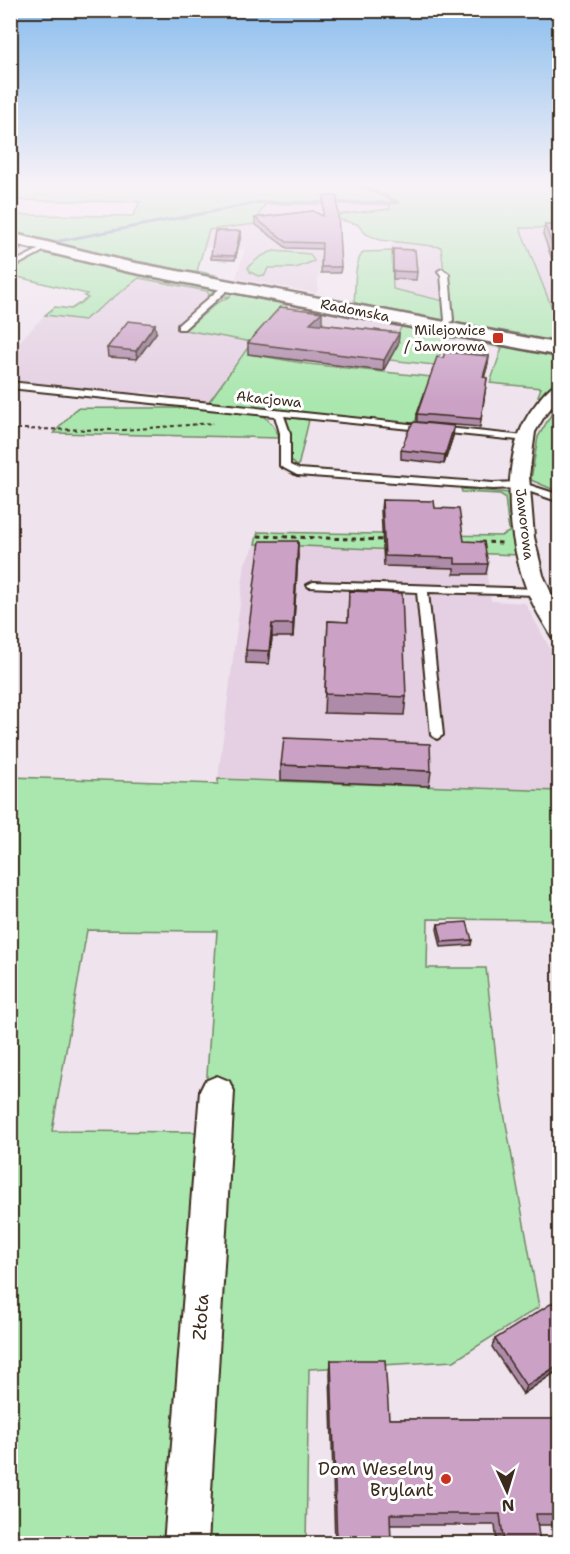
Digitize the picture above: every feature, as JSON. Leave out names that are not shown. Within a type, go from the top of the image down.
[{"type":"main road","name":"Radomska","points":[[83,256],[125,266],[560,350]]},
{"type":"street","name":"Jaworowa","points":[[560,387],[539,410],[524,439],[520,485],[527,544],[538,592],[560,632]]},
{"type":"street","name":"Złota","points":[[186,1544],[217,1091]]},
{"type":"lane","points":[[10,267],[32,256]]},
{"type":"lane","points":[[442,272],[445,274],[449,320],[443,328]]},
{"type":"lane","points":[[181,327],[228,286]]},
{"type":"lane","name":"Akacjowa","points":[[10,385],[524,439]]},
{"type":"lane","points":[[279,414],[285,434],[285,466],[297,472],[493,486],[520,485],[560,499]]},
{"type":"lane","points":[[313,585],[538,592]]},
{"type":"lane","points":[[422,588],[437,735]]},
{"type":"path","points":[[10,429],[123,430],[223,422]]},
{"type":"path","points":[[258,536],[386,540]]},
{"type":"path","points":[[468,542],[527,544]]},
{"type":"shaded area","points":[[243,256],[320,256],[317,293],[236,278]]},
{"type":"shaded area","points":[[392,256],[442,256],[444,270],[449,273],[454,321],[442,318],[393,289]]},
{"type":"shaded area","points":[[531,256],[559,256],[559,318],[556,318]]},
{"type":"shaded area","points":[[139,277],[207,291],[209,295],[232,295],[186,330],[252,342],[284,306],[401,328],[374,371],[327,366],[347,339],[316,354],[308,364],[242,353],[208,403],[167,399],[166,394],[141,392],[139,395],[11,380],[10,351],[45,315],[84,320]]},
{"type":"shaded area","points":[[255,544],[483,552],[491,601],[525,603],[559,665],[559,791],[218,779],[245,563]]},
{"type":"green space","points":[[35,256],[58,256],[215,289],[209,295],[207,291],[139,278],[84,320],[45,315],[55,307],[71,309],[88,298],[84,296],[87,294],[18,277],[11,273],[14,267]]},
{"type":"green space","points":[[108,256],[202,256],[197,271],[215,275]]},
{"type":"green space","points":[[262,256],[311,256],[314,261],[296,268],[268,268],[265,275],[258,276],[250,272],[248,267]]},
{"type":"green space","points":[[392,256],[393,289],[444,301],[446,316],[444,320],[354,303],[356,270],[360,257]]},
{"type":"green space","points":[[442,256],[531,256],[556,318],[559,318],[559,342],[535,338],[559,344],[559,347],[514,336],[526,335],[453,322],[449,273],[444,271]]},
{"type":"green space","points":[[227,292],[288,304],[249,354],[308,364],[431,377],[414,425],[208,403],[252,342],[185,330],[217,303],[231,296],[219,297]]},
{"type":"green space","points":[[402,326],[444,337],[474,340],[449,338],[434,365],[389,360],[399,342],[394,341]]},
{"type":"green space","points":[[485,342],[559,356],[559,379],[543,396],[538,396],[541,388],[490,383],[502,348],[483,344]]},
{"type":"green space","points":[[559,401],[559,492],[531,480],[538,437]]},
{"type":"green space","points":[[77,408],[233,410],[267,419],[280,438],[54,433]]},
{"type":"green space","points":[[284,417],[309,420],[298,467],[291,460],[291,439]]},
{"type":"green space","points":[[461,489],[510,493],[519,555],[255,544],[258,532],[501,536],[509,532],[505,497],[500,494],[462,492]]},
{"type":"green space","points":[[10,777],[218,784],[218,779],[559,791],[559,920],[428,919],[427,968],[486,968],[499,1085],[539,1307],[454,1361],[309,1369],[306,1543],[11,1543]],"holes":[[[87,930],[217,931],[203,1132],[52,1131]]]},
{"type":"building","points":[[321,256],[340,256],[341,267],[321,267]]},
{"type":"building","points":[[393,256],[416,256],[417,272],[393,271]]},
{"type":"building","points":[[556,256],[560,256],[560,267]]},
{"type":"building","points":[[280,307],[322,312],[310,323],[399,333],[384,360],[248,343]]},
{"type":"building","points":[[128,321],[155,324],[136,351],[107,348]]},
{"type":"building","points":[[445,352],[489,356],[483,377],[487,378],[481,419],[417,414],[437,357],[443,358]]},
{"type":"building","points":[[414,422],[454,426],[445,455],[401,450]]},
{"type":"building","points":[[382,500],[434,501],[435,508],[459,509],[464,541],[484,542],[488,564],[455,564],[455,558],[385,556]]},
{"type":"building","points":[[260,541],[298,541],[293,624],[272,624],[269,651],[246,650]]},
{"type":"building","points":[[349,591],[402,593],[406,697],[325,694],[328,621],[348,622]]},
{"type":"building","points":[[284,738],[430,744],[431,771],[281,765]]},
{"type":"building","points":[[467,922],[472,940],[442,942],[438,924]]},
{"type":"building","points":[[560,1298],[560,1364],[526,1386],[495,1339]]},
{"type":"building","name":"Dom Weselny Brylant","points":[[331,1360],[385,1360],[389,1419],[560,1419],[560,1514],[536,1514],[540,1544],[504,1544],[500,1514],[390,1514],[391,1544],[337,1544]]},
{"type":"place","name":"Milejowice / Jaworowa","points":[[498,338]]},
{"type":"place","name":"Dom Weselny Brylant","points":[[446,1479]]}]
